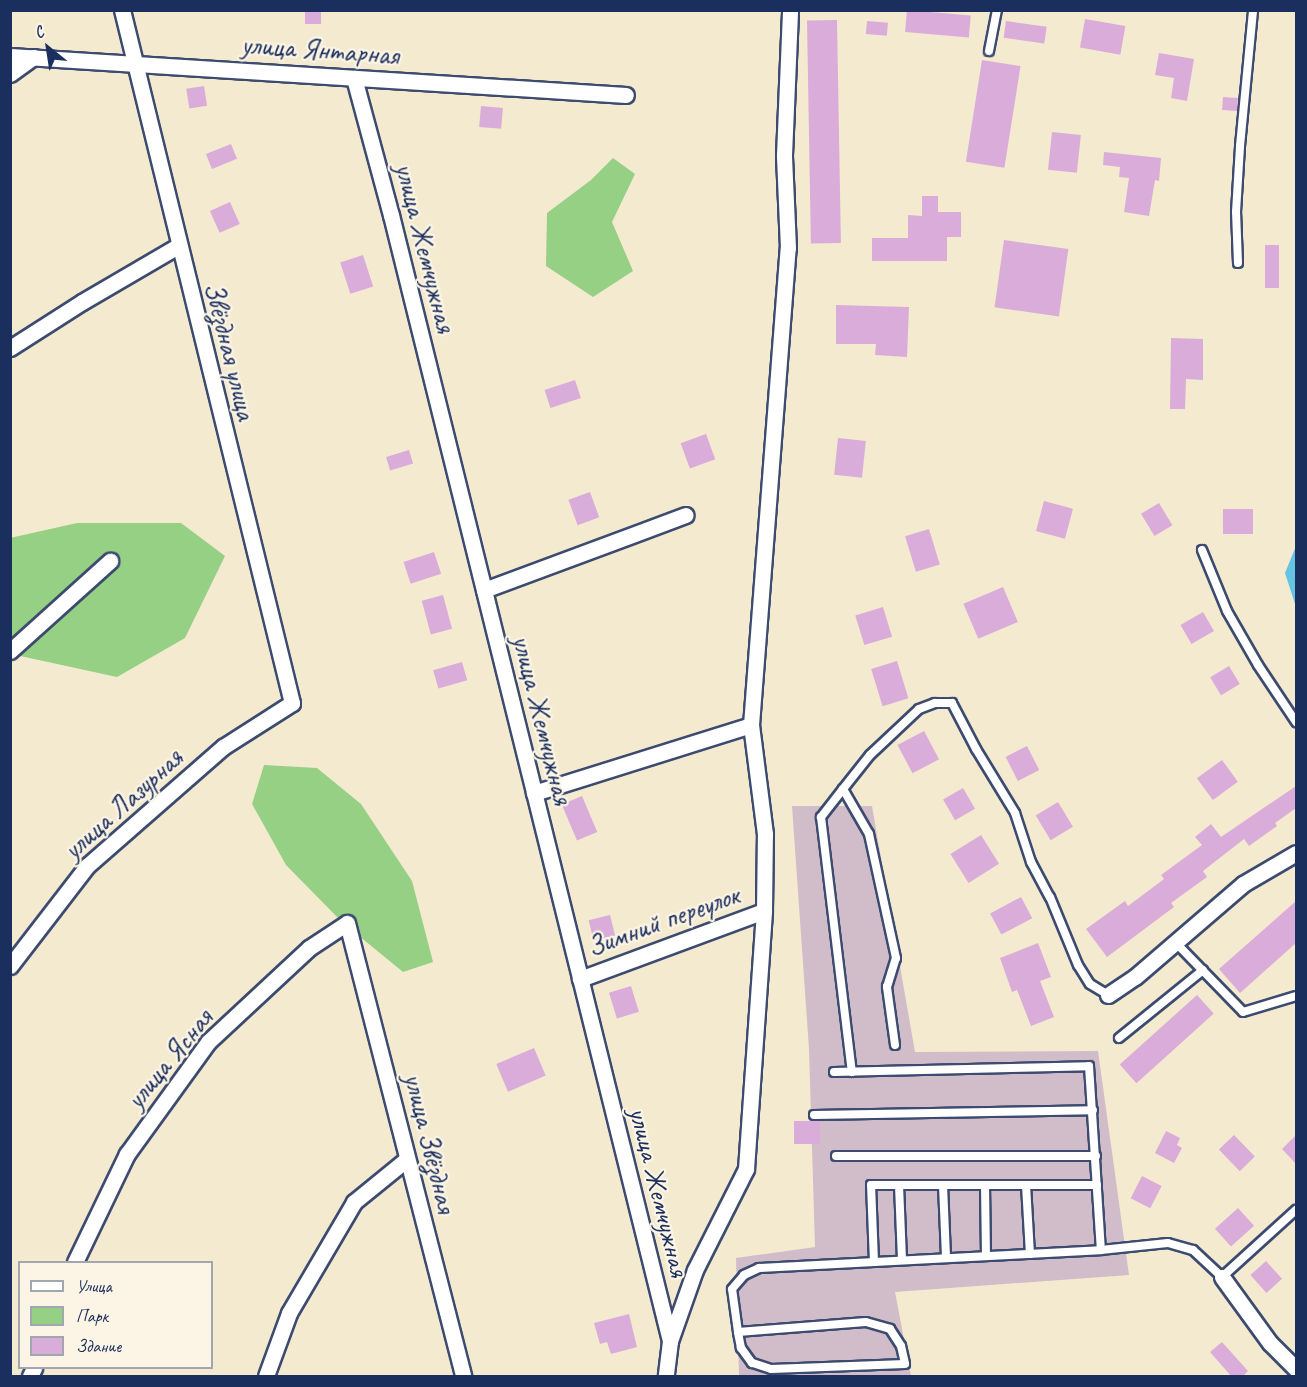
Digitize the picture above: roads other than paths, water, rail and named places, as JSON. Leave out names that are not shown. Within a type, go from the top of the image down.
[{"type":"street","name":"Звёздная улица","points":[[122,10],[178,246],[292,703]]},
{"type":"street","points":[[670,1341],[695,1270],[746,1169],[764,911],[765,834],[751,724],[788,248],[784,155],[790,10]]},
{"type":"street","name":"улица Янтарная","points":[[10,56],[626,95]]},
{"type":"street","points":[[10,74],[33,57]]},
{"type":"street","name":"улица Жемчужная","points":[[354,78],[391,215],[670,1341],[666,1377]]},
{"type":"street","points":[[10,348],[82,302],[178,246]]},
{"type":"street","points":[[484,590],[686,515]]},
{"type":"street","points":[[10,651],[110,561]]},
{"type":"street","name":"улица Лазурная","points":[[10,966],[87,866],[223,747],[292,703]]},
{"type":"street","points":[[534,794],[751,724]]},
{"type":"street","points":[[1108,995],[1176,943],[1243,884],[1294,859]]},
{"type":"street","name":"Зимний переулок","points":[[580,980],[764,911]]},
{"type":"street","name":"улица Звёздная","points":[[347,923],[463,1377]]},
{"type":"street","name":"улица Ясная","points":[[76,1261],[128,1154],[208,1042],[309,948],[347,923]]},
{"type":"street","points":[[266,1377],[289,1313],[354,1202],[408,1159]]},
{"type":"street","points":[[1222,1277],[1270,1343],[1296,1370]]},
{"type":"lane","points":[[989,51],[997,10]]},
{"type":"lane","points":[[1238,263],[1236,212],[1253,10]]},
{"type":"lane","points":[[1202,550],[1232,620],[1263,675],[1296,722]]},
{"type":"lane","points":[[852,1072],[821,817],[870,755],[919,709],[935,703],[952,703],[976,749],[1015,813],[1031,862],[1050,897],[1078,965],[1090,984],[1108,995]]},
{"type":"lane","points":[[843,789],[869,834],[896,958],[887,987],[895,1045]]},
{"type":"lane","points":[[1176,943],[1243,1011],[1296,996]]},
{"type":"lane","points":[[1119,1038],[1203,970]]},
{"type":"lane","points":[[834,1072],[1089,1066],[1101,1250]]},
{"type":"lane","points":[[814,1115],[1093,1110]]},
{"type":"lane","points":[[836,1156],[1095,1156]]},
{"type":"lane","points":[[874,1262],[870,1185],[1097,1185]]},
{"type":"lane","points":[[898,1185],[902,1260]]},
{"type":"lane","points":[[943,1185],[946,1258]]},
{"type":"lane","points":[[985,1185],[986,1256]]},
{"type":"lane","points":[[1026,1185],[1030,1254]]},
{"type":"lane","points":[[738,1332],[866,1322],[890,1329],[901,1346],[904,1364],[771,1369],[752,1363],[741,1348],[738,1332],[732,1289],[744,1275],[759,1268],[1101,1250],[1168,1243],[1193,1250],[1222,1277],[1296,1210]]},
{"type":"water","points":[[1296,546],[1296,607],[1285,573]]}]
